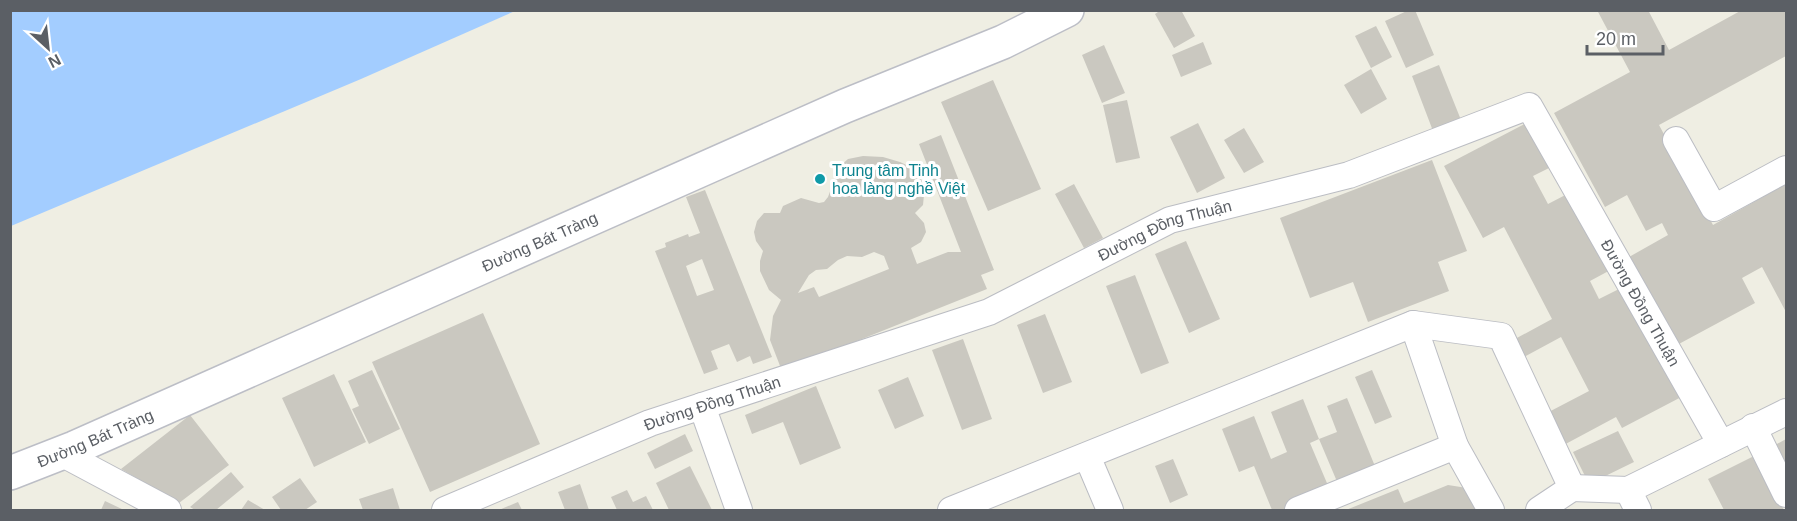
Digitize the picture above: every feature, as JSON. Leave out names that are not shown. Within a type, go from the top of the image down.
[{"type":"street","name":"Đường Bát Tràng","points":[[10,474],[845,106],[1003,42],[1067,10]]},
{"type":"street","name":"Đường Đồng Thuận","points":[[445,510],[650,423],[989,312],[1170,220],[1349,175],[1529,106],[1721,444]]},
{"type":"street","points":[[1676,140],[1714,208],[1786,169]]},
{"type":"street","points":[[1413,324],[1455,446],[1491,510]]},
{"type":"street","points":[[951,510],[1413,324],[1502,336],[1572,488]]},
{"type":"street","points":[[702,406],[739,510]]},
{"type":"street","points":[[1539,510],[1572,488],[1633,500],[1721,444],[1786,412]]},
{"type":"street","points":[[1753,427],[1786,494]]},
{"type":"street","points":[[1298,510],[1455,446]]},
{"type":"street","points":[[61,453],[168,510]]},
{"type":"street","points":[[1087,456],[1110,510]]},
{"type":"water","points":[[11,10],[515,11],[361,79],[11,226]]},
{"type":"building","points":[[1161,10],[1181,10],[1195,36],[1174,48],[1155,14]]},
{"type":"building","points":[[1409,10],[1415,10],[1434,55],[1406,68],[1385,21]]},
{"type":"building","points":[[1597,10],[1648,10],[1669,50],[1742,10],[1786,10],[1786,56],[1659,125],[1713,225],[1786,184],[1786,312],[1762,267],[1742,278],[1755,303],[1677,345],[1629,257],[1668,235],[1662,223],[1646,231],[1627,195],[1605,207],[1554,113],[1630,72]]},
{"type":"building","points":[[1376,26],[1392,57],[1371,68],[1355,36]]},
{"type":"building","points":[[1203,42],[1212,64],[1181,77],[1172,55]]},
{"type":"building","points":[[1104,45],[1125,93],[1102,103],[1082,55]]},
{"type":"building","points":[[1439,65],[1461,120],[1433,131],[1412,76]]},
{"type":"building","points":[[1371,69],[1387,99],[1361,114],[1344,85]]},
{"type":"building","points":[[993,80],[1041,189],[988,211],[941,102]]},
{"type":"building","points":[[1127,100],[1140,158],[1116,163],[1103,105]]},
{"type":"building","points":[[1532,120],[1555,165],[1533,176],[1548,204],[1575,190],[1616,267],[1590,281],[1599,299],[1629,284],[1687,394],[1622,428],[1616,417],[1560,447],[1543,415],[1589,391],[1561,337],[1524,357],[1515,339],[1552,319],[1504,227],[1483,238],[1444,166]]},
{"type":"building","points":[[1198,123],[1225,178],[1197,193],[1170,137]]},
{"type":"building","points":[[1244,128],[1264,162],[1244,173],[1224,140]]},
{"type":"building","points":[[941,135],[994,270],[981,275],[987,289],[782,371],[770,340],[773,316],[781,300],[769,290],[760,271],[763,251],[756,241],[754,232],[757,221],[764,213],[780,213],[783,206],[801,198],[819,203],[824,202],[839,167],[848,159],[863,156],[883,157],[913,168],[925,185],[923,205],[915,213],[924,223],[926,232],[921,242],[911,248],[917,264],[948,252],[961,252],[919,144]],"holes":[[[874,252],[884,256],[889,269],[819,297],[814,287],[798,293],[809,275],[816,270],[827,269],[847,256],[862,257]]]},
{"type":"building","points":[[1432,160],[1467,251],[1438,262],[1449,291],[1368,322],[1353,282],[1310,298],[1280,218]]},
{"type":"building","points":[[1074,184],[1103,238],[1084,248],[1055,194]]},
{"type":"building","points":[[705,190],[772,357],[753,364],[750,356],[737,362],[729,344],[711,351],[718,369],[704,374],[655,251],[666,247],[665,243],[688,234],[689,237],[700,233],[686,197]],"holes":[[[702,259],[714,290],[697,296],[686,266]]]},
{"type":"building","points":[[1186,241],[1220,319],[1189,333],[1155,254]]},
{"type":"building","points":[[1135,275],[1169,363],[1141,374],[1106,286]]},
{"type":"building","points":[[483,313],[540,444],[430,492],[372,362]]},
{"type":"building","points":[[1045,314],[1072,382],[1043,393],[1017,325]]},
{"type":"building","points":[[963,339],[992,419],[962,430],[932,350]]},
{"type":"building","points":[[372,370],[400,429],[369,444],[352,409],[359,406],[348,381]]},
{"type":"building","points":[[1372,370],[1392,417],[1375,424],[1355,377]]},
{"type":"building","points":[[334,374],[366,442],[314,467],[282,398]]},
{"type":"building","points":[[908,377],[924,416],[895,429],[878,390]]},
{"type":"building","points":[[816,386],[841,448],[800,465],[783,422],[752,434],[745,415]]},
{"type":"building","points":[[1347,398],[1379,476],[1341,491],[1319,439],[1337,432],[1327,406]]},
{"type":"building","points":[[1303,399],[1319,439],[1310,443],[1332,495],[1294,510],[1272,510],[1254,466],[1239,472],[1222,429],[1254,416],[1271,459],[1287,452],[1271,412]]},
{"type":"building","points":[[190,415],[229,465],[179,503],[121,469]]},
{"type":"building","points":[[1618,431],[1634,462],[1589,484],[1573,452]]},
{"type":"building","points":[[685,434],[693,451],[655,469],[647,453]]},
{"type":"building","points":[[1786,439],[1786,483],[1768,449]]},
{"type":"building","points":[[1756,455],[1784,510],[1724,510],[1708,479]]},
{"type":"building","points":[[1173,459],[1188,495],[1170,503],[1155,466]]},
{"type":"building","points":[[690,466],[712,510],[669,510],[656,483]]},
{"type":"building","points":[[231,472],[244,487],[216,510],[195,510],[190,507]]},
{"type":"building","points":[[300,478],[317,502],[305,510],[281,510],[272,497]]},
{"type":"building","points":[[580,484],[589,510],[565,510],[558,492]]},
{"type":"building","points":[[1448,485],[1467,488],[1476,510],[1346,510],[1398,489],[1404,503]]},
{"type":"building","points":[[393,488],[400,510],[363,510],[359,499]]},
{"type":"building","points":[[627,490],[633,502],[646,496],[653,510],[617,510],[611,497]]},
{"type":"building","points":[[248,500],[265,510],[241,510]]},
{"type":"building","points":[[105,501],[124,510],[101,510]]},
{"type":"building","points":[[518,502],[522,510],[499,510]]},
{"type":"place","name":"Trung tâm Tinh hoa làng nghề Việt","points":[[820,179]]}]
